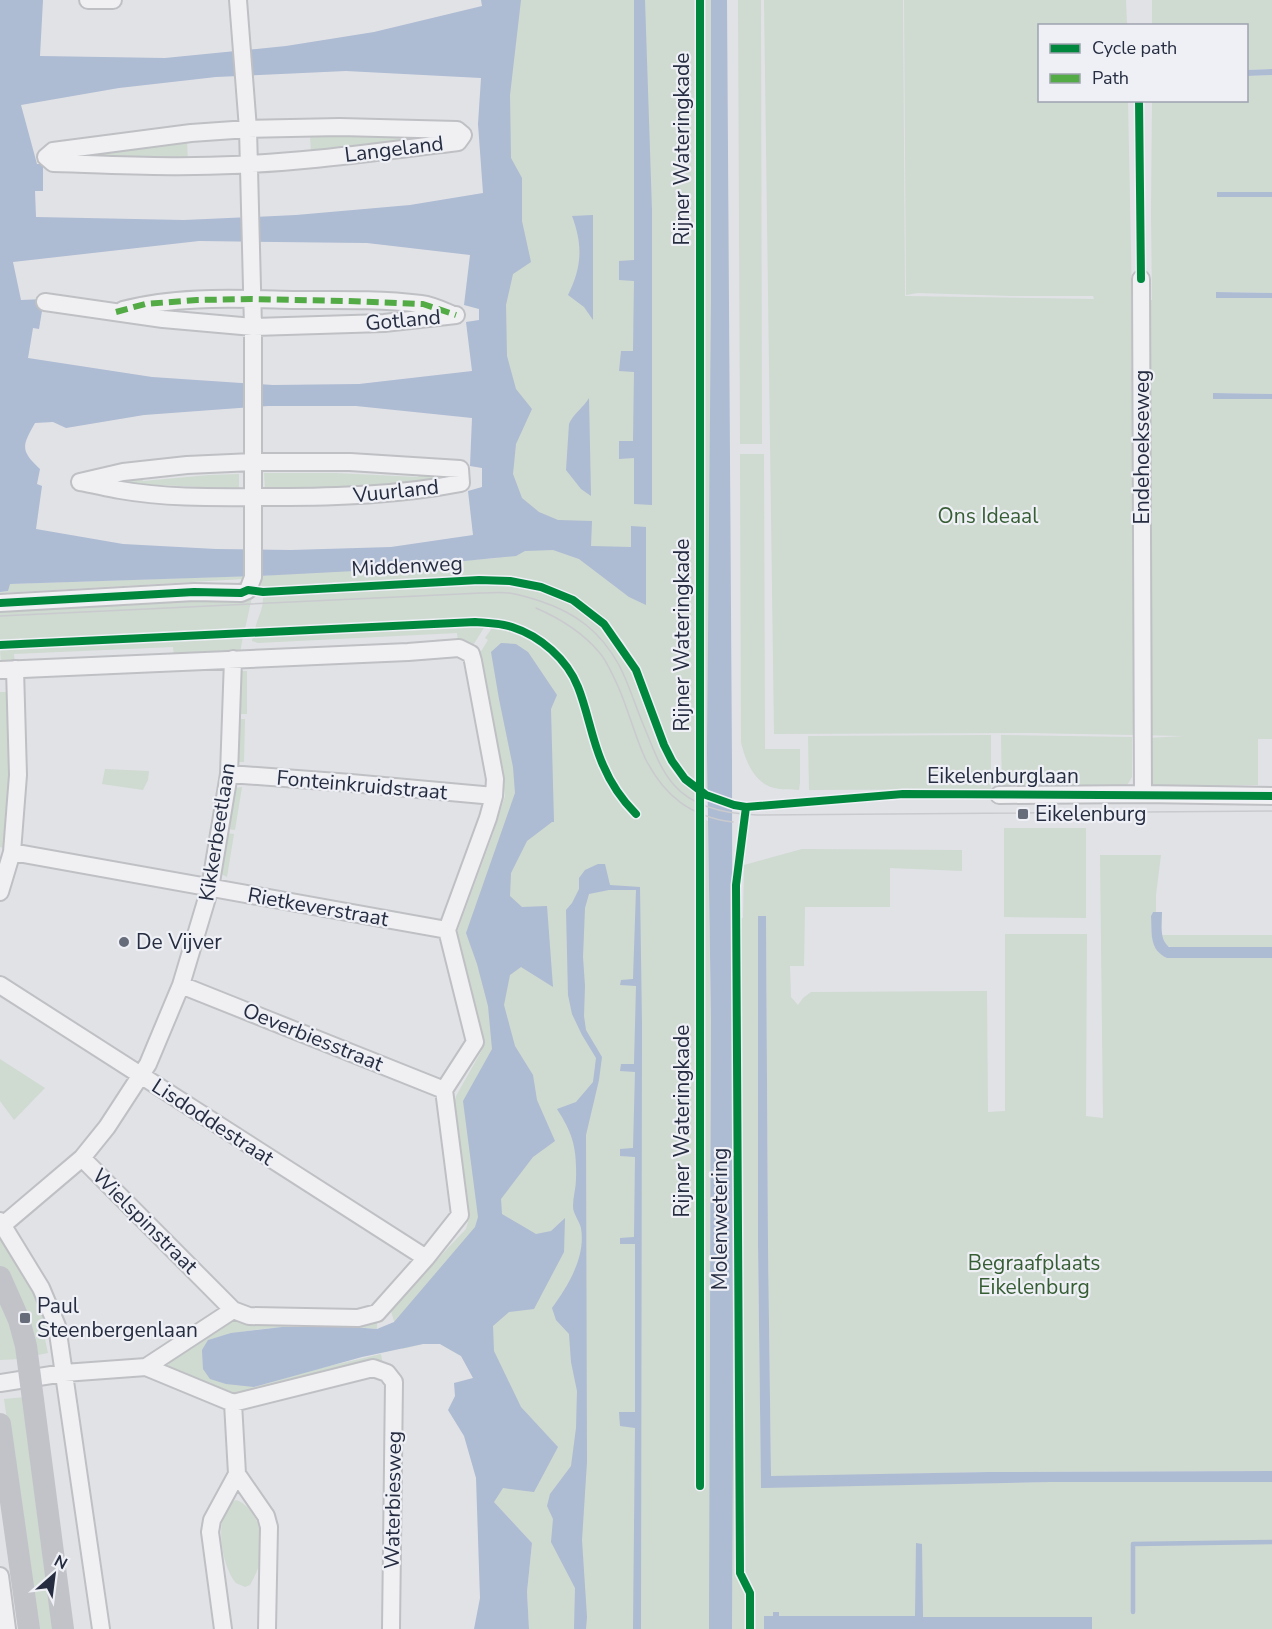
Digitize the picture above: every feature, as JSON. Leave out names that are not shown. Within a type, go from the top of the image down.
[{"type":"street","points":[[89,0],[113,0]]},
{"type":"street","points":[[0,603],[194,592],[241,593],[250,583],[253,539],[253,327],[248,129],[238,0]]},
{"type":"street","name":"Langeland","points":[[340,127],[457,130],[463,135],[458,142],[347,156],[249,164],[194,166],[53,163],[46,157],[53,151],[191,133],[248,129],[340,127]]},
{"type":"street","name":"Endehoekseweg","points":[[1141,279],[1143,794]]},
{"type":"street","name":"Gotland","points":[[45,302],[163,319],[253,327],[384,323],[456,315],[423,304],[252,299],[145,304],[116,312]]},
{"type":"street","name":"Vuurland","points":[[253,462],[350,462],[460,469],[461,483],[423,490],[344,497],[253,497],[189,496],[122,490],[80,482],[123,472],[187,465],[253,462]]},
{"type":"street","points":[[0,892],[12,852],[18,775],[7,669],[459,648],[471,654],[495,779],[494,796],[488,818],[447,930],[475,1042],[444,1090],[460,1215],[426,1258],[377,1313],[358,1318],[249,1316],[233,1310],[146,1367]]},
{"type":"street","name":"Kikkerbeetlaan","points":[[1,1223],[82,1158],[107,1127],[148,1064],[181,985],[210,888],[229,774],[233,659]]},
{"type":"street","name":"Fonteinkruidstraat","points":[[229,774],[494,796]]},
{"type":"street","name":"Eikelenburglaan","points":[[999,795],[1272,796]]},
{"type":"street","name":"Rietkeverstraat","points":[[12,852],[447,930]]},
{"type":"street","name":"Lisdoddestraat","points":[[0,985],[426,1258]]},
{"type":"street","name":"Oeverbiesstraat","points":[[181,985],[444,1090]]},
{"type":"street","name":"Wielspinstraat","points":[[82,1158],[233,1310]]},
{"type":"street","points":[[1,1223],[41,1288],[57,1326],[100,1629]]},
{"type":"street","points":[[0,1277],[19,1320],[26,1346],[63,1629]]},
{"type":"street","points":[[0,1383],[64,1373],[146,1367],[233,1403],[237,1474],[266,1516],[269,1527],[267,1629]]},
{"type":"street","name":"Waterbiesweg","points":[[233,1403],[373,1368],[387,1372],[394,1382],[391,1629]]},
{"type":"street","points":[[0,1424],[29,1629]]},
{"type":"street","points":[[223,1629],[210,1532],[212,1520],[237,1474]]},
{"type":"street","points":[[0,1576],[7,1629]]},
{"type":"green space","points":[[499,0],[715,0],[715,300],[708,789],[690,776],[676,759],[624,642],[595,610],[575,596],[542,583],[485,576],[264,588],[260,583],[259,576],[498,558],[506,529]]},
{"type":"green space","points":[[738,0],[761,0],[762,444],[740,444]]},
{"type":"green space","name":"Ons Ideaal","points":[[764,0],[903,0],[905,296],[1094,299],[1093,296],[918,293],[906,295],[904,0],[1126,0],[1127,24],[1038,24],[1038,102],[1128,102],[1132,300],[1152,300],[1152,102],[1248,102],[1248,76],[1272,75],[1272,192],[1217,193],[1217,197],[1272,197],[1272,293],[1217,292],[1216,297],[1272,298],[1272,394],[1214,393],[1213,398],[1272,399],[1272,739],[1258,739],[1258,785],[1152,787],[1147,778],[1147,738],[1184,736],[1031,733],[774,734]]},
{"type":"green space","points":[[1152,0],[1272,0],[1272,69],[1248,70],[1248,24],[1152,24]]},
{"type":"green space","points":[[373,133],[455,137],[311,154],[310,135]]},
{"type":"green space","points":[[187,141],[188,161],[55,158]]},
{"type":"green space","points":[[740,454],[764,454],[765,749],[800,749],[799,790],[774,788],[761,781],[748,763],[741,742]]},
{"type":"green space","points":[[420,472],[452,476],[418,485],[416,482],[328,488],[265,489],[264,473],[335,473],[418,477]]},
{"type":"green space","points":[[239,474],[239,489],[120,483],[116,480],[142,477],[143,481]]},
{"type":"green space","points":[[245,576],[244,579],[0,593],[8,591],[9,584]]},
{"type":"green space","points":[[479,585],[531,590],[554,597],[594,621],[625,660],[668,765],[685,785],[698,795],[698,816],[708,821],[711,1021],[710,1629],[529,1629],[527,1592],[532,1543],[494,1502],[473,1378],[468,1366],[461,1356],[440,1344],[423,1344],[402,1349],[391,1311],[466,1229],[469,1218],[453,1107],[456,1096],[482,1050],[482,1037],[456,935],[505,796],[480,653],[488,640],[485,638],[497,621],[460,619],[255,629],[263,597]]},
{"type":"green space","points":[[252,597],[245,629],[0,641],[0,609]]},
{"type":"green space","points":[[485,626],[472,647],[458,643],[457,633],[258,643],[252,641],[253,636]]},
{"type":"green space","points":[[243,636],[240,653],[174,657],[173,647],[14,654],[15,664],[1,664],[0,648]]},
{"type":"green space","points":[[238,671],[247,671],[247,714],[238,714]]},
{"type":"green space","points":[[0,692],[12,692],[14,766],[4,848],[0,847]]},
{"type":"green space","points":[[237,719],[245,719],[244,762],[236,762]]},
{"type":"green space","points":[[991,735],[991,789],[809,790],[808,736]]},
{"type":"green space","points":[[1001,735],[1132,737],[1132,777],[1126,787],[1002,789]]},
{"type":"green space","points":[[105,769],[149,771],[148,780],[143,790],[102,784]]},
{"type":"green space","points":[[242,787],[235,830],[227,829],[234,788]]},
{"type":"green space","points":[[1004,828],[1086,828],[1086,918],[1004,917]]},
{"type":"green space","points":[[226,833],[234,834],[227,877],[219,873]]},
{"type":"green space","name":"Begraafplaats Eikelenburg","points":[[802,849],[962,850],[962,871],[890,868],[890,907],[805,907],[804,966],[790,966],[791,997],[798,1005],[811,992],[987,991],[988,1112],[1005,1111],[1005,934],[1087,934],[1086,1116],[1103,1118],[1100,855],[1161,855],[1156,912],[1153,912],[1151,916],[1154,945],[1161,955],[1167,958],[1272,958],[1272,1471],[989,1472],[771,1477],[766,916],[758,916],[761,1487],[1050,1482],[1272,1482],[1272,1629],[732,1629],[731,920],[743,918],[744,865]]},
{"type":"green space","points":[[1162,935],[1272,935],[1272,947],[1173,948],[1166,945]]},
{"type":"green space","points":[[0,1059],[45,1088],[14,1120],[0,1101]]},
{"type":"green space","points":[[0,1235],[41,1303],[51,1333],[44,1335],[48,1353],[38,1355],[0,1271]]},
{"type":"green space","points":[[0,1290],[20,1359],[0,1360]]},
{"type":"green space","points":[[237,1320],[377,1323],[377,1329],[335,1326],[271,1328],[208,1340],[254,1387],[308,1371],[381,1354],[383,1365],[240,1397],[171,1371],[168,1366],[169,1361],[225,1322]]},
{"type":"green space","points":[[26,1397],[58,1629],[37,1629],[4,1399]]},
{"type":"green space","points":[[236,1500],[249,1509],[254,1516],[262,1541],[258,1569],[250,1585],[245,1587],[236,1583],[231,1575],[226,1564],[221,1539],[224,1515],[228,1506]]},
{"type":"water","points":[[0,0],[43,0],[40,56],[165,58],[286,46],[374,32],[482,6],[481,0],[521,0],[510,95],[511,158],[522,178],[522,221],[531,262],[513,274],[506,305],[507,356],[516,389],[532,409],[516,444],[513,474],[522,498],[539,512],[558,520],[592,521],[591,546],[631,547],[631,526],[646,527],[646,605],[629,597],[579,559],[553,550],[525,551],[516,556],[373,570],[10,584],[8,591],[0,592]],"holes":[[[346,71],[481,78],[478,124],[483,193],[410,205],[296,215],[184,220],[36,217],[35,191],[43,191],[43,164],[37,164],[21,105],[119,88],[216,77]],[[199,241],[367,243],[470,255],[464,305],[479,309],[479,320],[466,322],[472,371],[359,384],[273,385],[152,377],[28,358],[33,328],[39,329],[44,299],[21,300],[13,262]],[[268,406],[356,406],[472,418],[470,466],[482,468],[482,487],[468,491],[473,535],[391,547],[291,550],[216,549],[123,544],[36,529],[42,486],[37,484],[40,469],[29,457],[25,448],[27,437],[35,423],[53,422],[66,428],[144,415]]]},
{"type":"water","points":[[634,0],[645,0],[652,211],[652,505],[634,504],[634,458],[619,459],[619,441],[633,441],[634,372],[619,371],[621,351],[633,351],[634,281],[619,280],[619,261],[634,260]]},
{"type":"water","points":[[711,0],[727,0],[732,765],[732,1629],[709,1629],[711,1021],[707,753]]},
{"type":"water","points":[[1272,69],[1272,75],[1248,76],[1248,70]]},
{"type":"water","points":[[1217,192],[1272,192],[1272,197],[1217,197]]},
{"type":"water","points":[[593,215],[593,320],[584,307],[568,295],[576,275],[579,256],[578,237],[572,216]]},
{"type":"water","points":[[1216,292],[1272,293],[1272,298],[1216,298]]},
{"type":"water","points":[[1213,393],[1272,394],[1272,399],[1213,399]]},
{"type":"water","points":[[589,398],[591,496],[581,489],[566,470],[569,424]]},
{"type":"water","points":[[501,643],[516,644],[528,652],[557,695],[551,709],[554,822],[527,841],[511,873],[510,896],[522,907],[547,906],[553,987],[521,967],[510,975],[504,1005],[515,1046],[533,1075],[537,1100],[555,1141],[533,1157],[501,1199],[502,1214],[536,1234],[551,1231],[565,1218],[564,1252],[534,1309],[509,1312],[493,1326],[494,1351],[521,1407],[558,1447],[534,1492],[503,1488],[494,1502],[532,1543],[527,1592],[529,1629],[474,1629],[480,1598],[476,1478],[464,1436],[448,1410],[455,1396],[454,1383],[473,1378],[461,1356],[440,1344],[423,1344],[362,1357],[254,1387],[226,1384],[210,1379],[203,1369],[202,1350],[208,1340],[231,1333],[282,1327],[377,1329],[394,1322],[475,1227],[478,1217],[463,1101],[492,1049],[488,1006],[466,933],[515,793],[513,767],[491,652]]},
{"type":"water","points":[[598,864],[605,864],[610,885],[640,887],[642,1025],[641,1629],[633,1629],[635,1428],[620,1426],[619,1412],[635,1412],[635,1244],[620,1244],[620,1238],[634,1237],[635,1157],[620,1156],[620,1149],[633,1148],[635,1072],[620,1071],[621,1064],[634,1064],[636,986],[620,985],[621,980],[633,979],[636,890],[609,890],[589,894],[585,908],[584,1016],[586,1030],[602,1057],[586,1135],[587,1462],[582,1540],[586,1629],[574,1629],[575,1588],[551,1542],[553,1519],[547,1506],[550,1494],[571,1466],[576,1428],[577,1391],[571,1362],[569,1334],[556,1320],[552,1308],[574,1271],[582,1239],[581,1228],[573,1206],[576,1179],[575,1150],[567,1126],[557,1109],[576,1102],[593,1082],[596,1058],[572,1014],[568,995],[566,910],[579,889],[579,878],[585,870]]},
{"type":"water","points":[[1153,912],[1162,912],[1162,936],[1169,947],[1272,947],[1272,958],[1167,958],[1161,955],[1154,946],[1151,916]]},
{"type":"water","points":[[758,916],[766,916],[771,1476],[989,1472],[1272,1471],[1272,1482],[1050,1482],[761,1488]]},
{"type":"water","points":[[916,1543],[922,1544],[923,1617],[1092,1617],[1092,1629],[764,1629],[764,1616],[773,1616],[773,1612],[779,1612],[779,1616],[915,1616]]},
{"type":"waterway","points":[[1133,1612],[1133,1544],[1272,1542]]},
{"type":"tram line","points":[[0,616],[481,593],[513,594],[565,611],[586,625],[604,642],[626,680],[664,771],[682,793],[712,808],[757,815],[1272,811]]},
{"type":"tram line","points":[[536,608],[578,632],[602,656],[621,693],[645,758],[670,794],[692,810],[733,822]]},
{"type":"marked path","points":[[116,312],[145,304],[252,299],[423,304],[456,315]]},
{"type":"cycle path","name":"Rijner Wateringkade","points":[[700,0],[700,1486]]},
{"type":"cycle path","points":[[1139,102],[1141,279]]},
{"type":"cycle path","name":"Middenweg","points":[[0,603],[194,592],[241,593],[248,590],[263,592],[479,580],[510,581],[541,587],[573,600],[604,624],[636,670],[672,761],[685,779],[706,795],[734,805],[746,807],[903,794],[1272,796]]},
{"type":"cycle path","points":[[0,645],[475,622],[507,626],[533,636],[560,658],[567,667],[578,687],[606,772],[617,791],[636,814]]},
{"type":"cycle path","name":"Molenwetering","points":[[746,807],[736,885],[740,1573],[750,1593],[750,1629]]},
{"type":"place","name":"Eikelenburg","points":[[1023,814]]},
{"type":"place","name":"De Vijver","points":[[124,942]]},
{"type":"place","name":"Paul Steenbergenlaan","points":[[25,1318]]}]
